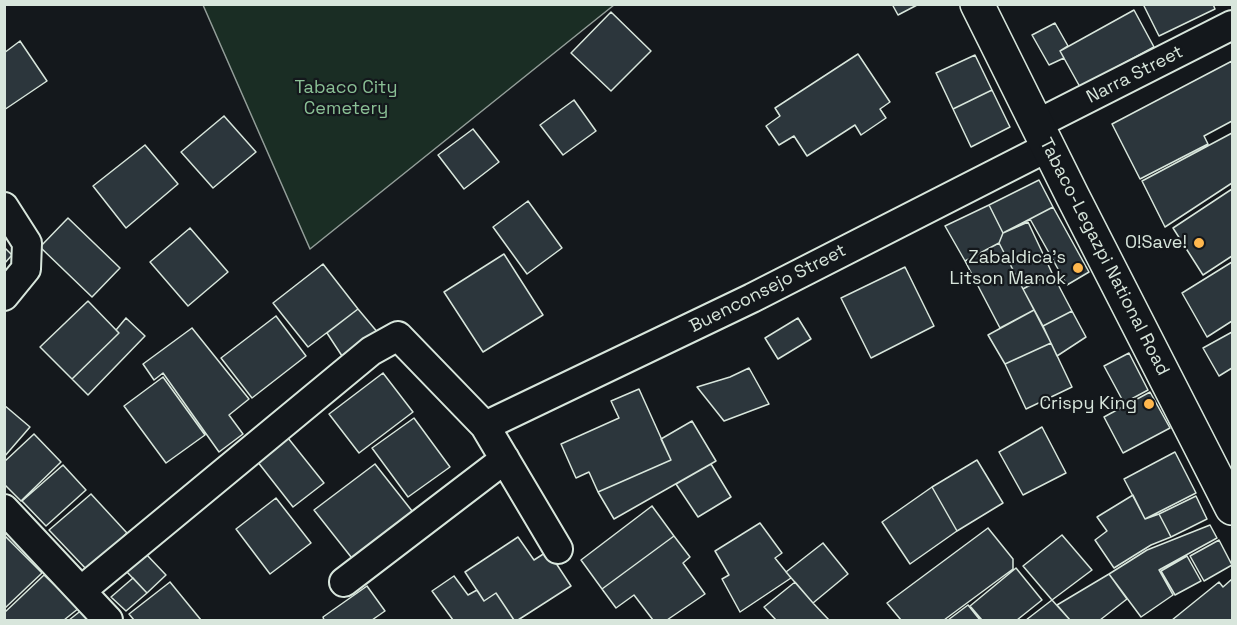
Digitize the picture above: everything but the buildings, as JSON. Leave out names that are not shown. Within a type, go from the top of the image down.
[{"type":"main road","name":"Tabaco-Legazpi National Road","points":[[977,4],[1233,508]]},
{"type":"street","points":[[1226,4],[1233,16]]},
{"type":"street","name":"Narra Street","points":[[1042,135],[1233,25]]},
{"type":"street","name":"Buenconsejo Street","points":[[485,426],[752,298],[1042,135]]},
{"type":"street","points":[[4,207],[27,243],[26,268],[4,296]]},
{"type":"street","points":[[82,590],[371,351],[398,336],[485,426],[558,549]]},
{"type":"street","points":[[344,582],[505,459]]},
{"type":"street","points":[[4,509],[82,590],[108,621]]},
{"type":"green space","name":"Tabaco City Cemetery","points":[[203,5],[614,5],[310,249]]},
{"type":"place","name":"O!Save!","points":[[1199,243]]},
{"type":"place","name":"Zabaldica's Litson Manok","points":[[1078,268]]},
{"type":"place","name":"Crispy King","points":[[1149,404]]}]
